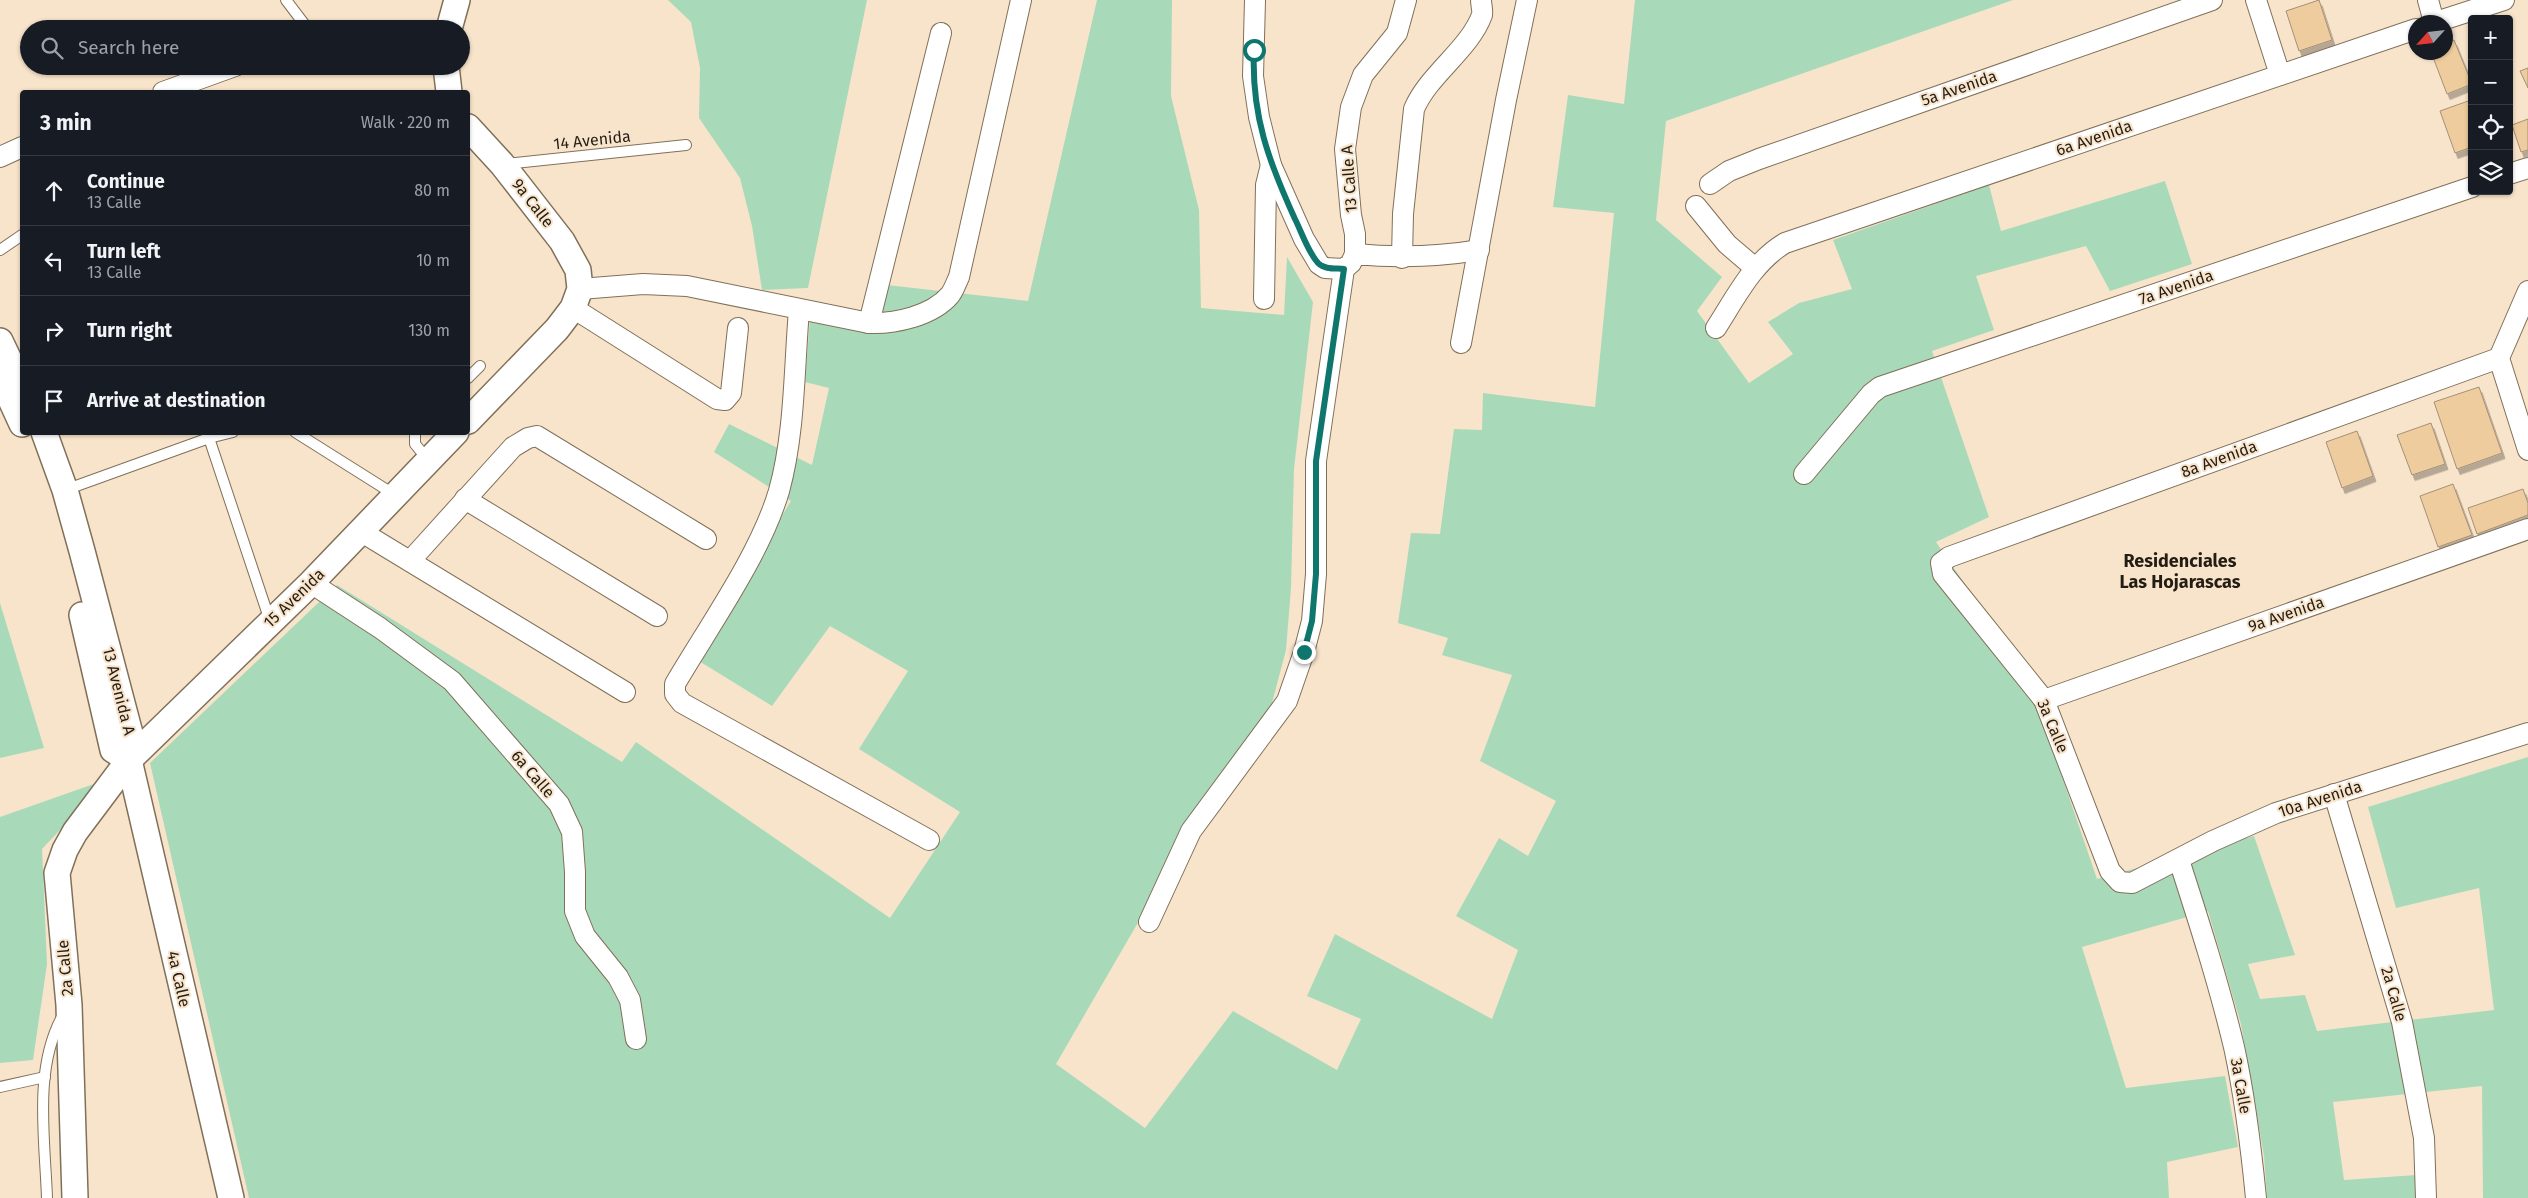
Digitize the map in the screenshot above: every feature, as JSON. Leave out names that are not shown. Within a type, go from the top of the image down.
[{"type":"street","points":[[451,20],[457,0]]},
{"type":"street","points":[[470,418],[557,329],[577,299],[643,284],[687,286],[799,310],[869,323],[886,324],[922,315],[950,295],[959,277],[1021,0]]},
{"type":"street","points":[[1255,0],[1253,76],[1259,117],[1271,165],[1304,239],[1319,264],[1326,268],[1344,264],[1449,255],[1479,250]]},
{"type":"street","name":"13 Calle A","points":[[1149,922],[1191,831],[1287,701],[1304,652],[1312,621],[1316,574],[1316,461],[1344,264],[1355,234],[1351,216],[1345,149],[1350,106],[1363,75],[1397,33],[1406,0]]},
{"type":"street","points":[[1402,258],[1403,214],[1414,109],[1421,93],[1472,32],[1482,14],[1481,0]]},
{"type":"street","points":[[1461,343],[1506,100],[1527,0]]},
{"type":"street","name":"5a Avenida","points":[[1710,184],[1729,171],[1759,158],[2212,0]]},
{"type":"street","points":[[2256,0],[2280,75]]},
{"type":"street","points":[[2428,0],[2433,15]]},
{"type":"street","points":[[2453,16],[2504,0]]},
{"type":"street","name":"6a Avenida","points":[[1750,277],[1774,249],[1785,242],[2408,32]]},
{"type":"street","points":[[869,323],[941,33]]},
{"type":"street","points":[[175,90],[199,86],[219,75]]},
{"type":"street","points":[[447,75],[449,90]]},
{"type":"street","name":"9a Calle","points":[[470,129],[502,164],[562,241],[578,270],[577,299]]},
{"type":"street","points":[[0,157],[20,148]]},
{"type":"street","points":[[1264,299],[1266,185],[1271,165]]},
{"type":"street","points":[[2513,173],[2528,168]]},
{"type":"street","name":"7a Avenida","points":[[1804,474],[1871,394],[1880,386],[2468,188]]},
{"type":"street","points":[[1696,206],[1727,244],[1750,277],[1716,328]]},
{"type":"street","points":[[2528,291],[2499,358],[2528,450]]},
{"type":"street","points":[[577,299],[717,399],[725,400],[731,392],[738,328]]},
{"type":"street","points":[[799,310],[789,427],[778,491],[744,567],[675,684],[675,694],[682,703],[929,840]]},
{"type":"street","points":[[0,341],[15,376],[20,410]]},
{"type":"street","name":"8a Avenida","points":[[1941,563],[1949,557],[2499,358]]},
{"type":"street","name":"13 Avenida A","points":[[27,435],[46,478],[62,530],[113,750],[129,760],[132,741],[65,490],[45,435]]},
{"type":"street","name":"15 Avenida","points":[[129,760],[311,582],[453,435]]},
{"type":"street","points":[[410,561],[513,447],[528,438],[538,436],[706,539]]},
{"type":"street","points":[[466,499],[657,616]]},
{"type":"street","name":"9a Avenida","points":[[2044,700],[2528,529]]},
{"type":"street","points":[[360,531],[625,692]]},
{"type":"street","name":"3a Calle","points":[[1941,563],[1943,574],[2044,700],[2110,870],[2120,882]]},
{"type":"street","name":"6a Calle","points":[[311,582],[380,628],[452,681],[559,804],[572,832],[575,872],[574,910],[586,936],[618,977],[630,1000],[636,1039]]},
{"type":"street","name":"10a Avenida","points":[[2120,882],[2132,883],[2244,826],[2305,802],[2528,733]]},
{"type":"street","name":"2a Calle","points":[[76,1198],[69,1005],[57,873],[75,832],[129,760]]},
{"type":"street","name":"4a Calle","points":[[129,760],[231,1198]]},
{"type":"street","name":"2a Calle","points":[[2334,794],[2402,1022],[2424,1138],[2426,1198]]},
{"type":"street","name":"3a Calle","points":[[2179,860],[2209,952],[2234,1047],[2244,1098],[2256,1198]]},
{"type":"lane","points":[[286,0],[301,20]]},
{"type":"lane","name":"14 Avenida","points":[[502,164],[686,145]]},
{"type":"lane","points":[[0,250],[20,236]]},
{"type":"lane","points":[[470,376],[480,366]]},
{"type":"lane","points":[[65,490],[221,435]]},
{"type":"lane","points":[[300,435],[396,496]]},
{"type":"lane","points":[[415,435],[415,444],[428,460]]},
{"type":"lane","points":[[209,438],[270,622]]},
{"type":"lane","points":[[47,1198],[44,1110],[45,1077],[53,1032],[69,1005]]},
{"type":"lane","points":[[0,1087],[45,1077]]},
{"type":"green space","points":[[668,0],[867,0],[808,288],[762,290],[752,226],[740,178],[699,118],[700,68],[691,22]]},
{"type":"green space","points":[[1097,0],[1172,0],[1171,96],[1199,210],[1201,308],[1284,315],[1287,257],[1313,302],[1294,469],[1291,588],[1286,650],[1268,718],[1136,926],[1056,1064],[1145,1128],[1233,1011],[1337,1070],[1361,1019],[1307,996],[1335,934],[1492,1019],[1518,950],[1456,916],[1499,838],[1528,856],[1556,801],[1480,761],[1512,675],[1442,655],[1448,638],[1398,623],[1411,533],[1440,534],[1454,429],[1482,430],[1483,393],[1595,407],[1614,213],[1553,207],[1568,95],[1624,104],[1635,0],[2013,0],[1666,121],[1656,220],[1722,277],[1697,311],[1749,383],[1793,354],[1768,322],[1799,303],[1852,289],[1833,240],[1989,185],[2001,231],[2165,181],[2192,264],[2110,291],[2086,246],[1976,276],[1994,330],[1932,351],[1989,517],[1936,542],[2027,674],[2097,879],[2254,836],[2295,955],[2248,964],[2260,999],[2305,995],[2317,1031],[2494,1010],[2479,888],[2396,908],[2368,807],[2528,757],[2528,1198],[2483,1198],[2482,1086],[2333,1102],[2344,1180],[2416,1175],[2416,1198],[2267,1198],[2264,1156],[2241,1024],[2208,911],[2082,947],[2126,1088],[2225,1076],[2238,1147],[2167,1162],[2169,1198],[249,1198],[150,763],[337,585],[622,762],[636,742],[890,918],[960,812],[859,749],[908,671],[830,626],[772,706],[694,658],[791,501],[714,452],[729,424],[812,465],[829,388],[805,382],[810,318],[879,329],[887,285],[1028,301]]},
{"type":"green space","points":[[0,603],[44,748],[0,758]]},
{"type":"green space","points":[[108,779],[42,849],[47,964],[33,1060],[0,1063],[0,817]]},
{"type":"building","points":[[2319,0],[2332,40],[2299,51],[2286,11]]},
{"type":"building","points":[[2453,40],[2468,74],[2468,86],[2447,94],[2434,60],[2453,60]]},
{"type":"building","points":[[2528,68],[2528,88],[2520,71]]},
{"type":"building","points":[[2468,101],[2468,148],[2455,153],[2440,111]]},
{"type":"building","points":[[2528,119],[2528,150],[2521,152],[2513,125]]},
{"type":"building","points":[[2479,387],[2502,453],[2457,469],[2434,402]]},
{"type":"building","points":[[2431,423],[2445,464],[2412,475],[2397,435]]},
{"type":"building","points":[[2357,431],[2373,476],[2342,488],[2326,442]]},
{"type":"building","points":[[2453,484],[2472,535],[2438,547],[2420,496]]},
{"type":"building","points":[[2523,489],[2528,503],[2528,515],[2477,534],[2468,508]]},
{"type":"district","name":"Residenciales Las Hojarascas","points":[[2180,571]]},
{"type":"route","points":[[1254,50],[1253,76],[1259,117],[1271,165],[1304,239],[1319,264],[1326,268],[1344,269],[1316,461],[1316,574],[1312,621],[1304,652]]}]
